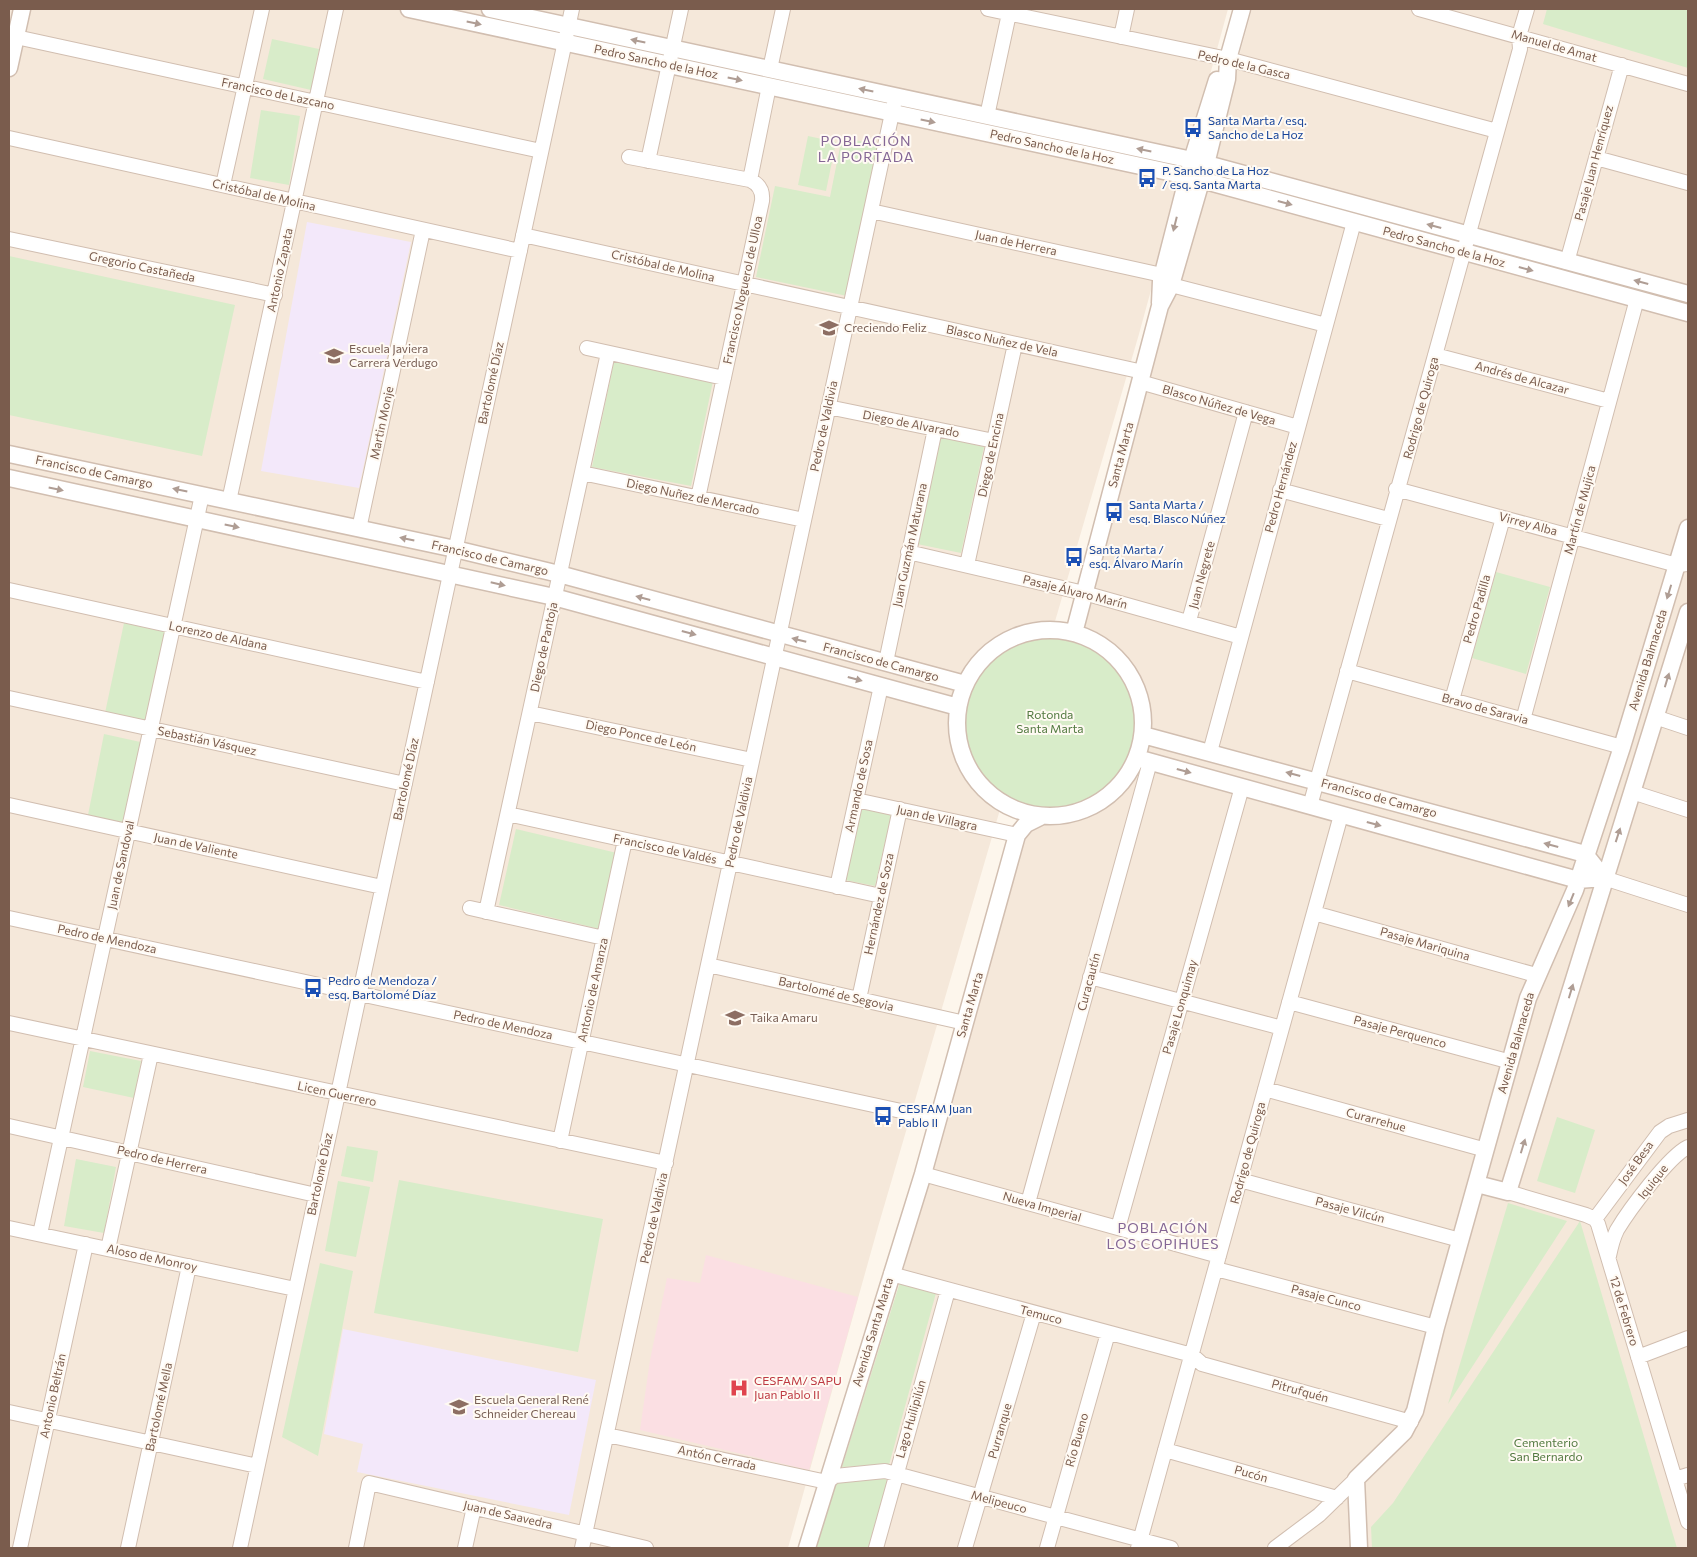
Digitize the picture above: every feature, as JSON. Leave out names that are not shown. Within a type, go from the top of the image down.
[{"type":"street","points":[[9,68],[22,9]]},
{"type":"street","points":[[223,186],[262,9]]},
{"type":"street","name":"Antonio Zapata","points":[[229,501],[336,9]]},
{"type":"street","name":"Pedro Sancho de la Hoz","points":[[409,9],[1195,178],[1688,313]]},
{"type":"street","name":"Pedro Sancho de la Hoz","points":[[490,9],[1199,162],[1688,294]]},
{"type":"street","name":"Bartolomé Díaz","points":[[240,1548],[572,9]]},
{"type":"street","points":[[648,161],[681,9]]},
{"type":"street","points":[[770,69],[783,9]]},
{"type":"street","name":"Pedro de la Gasca","points":[[988,9],[1010,11],[1121,37],[1228,59],[1497,131]]},
{"type":"street","points":[[1121,37],[1127,9]]},
{"type":"street","name":"Santa Marta","points":[[1074,633],[1195,178],[1216,82],[1228,59],[1242,9]]},
{"type":"street","name":"Manuel de Amat","points":[[1422,9],[1688,84]]},
{"type":"street","name":"Rodrigo de Quiroga","points":[[1310,806],[1396,489],[1403,473],[1520,49],[1519,36],[1526,9]]},
{"type":"street","points":[[987,116],[1010,11]]},
{"type":"street","name":"Francisco de Lazcano","points":[[16,37],[541,151]]},
{"type":"street","name":"Pasaje Juan Henríquez","points":[[1567,262],[1622,65]]},
{"type":"street","points":[[629,157],[750,180],[769,86]]},
{"type":"street","name":"Pedro de Valdivia","points":[[582,1548],[896,96]]},
{"type":"street","name":"Cristóbal de Molina","points":[[9,138],[520,251]]},
{"type":"street","points":[[1596,158],[1688,183]]},
{"type":"street","name":"Francisco Noguerol de Ulloa","points":[[698,498],[762,196],[757,184],[750,180]]},
{"type":"street","name":"Juan de Herrera","points":[[871,211],[1167,280],[1326,325]]},
{"type":"street","name":"Pedro Hernández","points":[[1210,752],[1354,222]]},
{"type":"street","name":"Martin Monje","points":[[359,529],[423,230]]},
{"type":"street","name":"Cristóbal de Molina","points":[[523,235],[744,284]]},
{"type":"street","name":"Gregorio Castañeda","points":[[9,239],[274,295]]},
{"type":"street","name":"Blasco Nuñez de Vela","points":[[744,284],[1015,344],[1141,377]]},
{"type":"street","name":"Martín de Mujica","points":[[1523,720],[1637,299]]},
{"type":"street","name":"Diego de Encina","points":[[967,565],[1015,344]]},
{"type":"street","points":[[587,348],[724,378]]},
{"type":"street","name":"Diego de Pantoja","points":[[486,912],[608,353]]},
{"type":"street","name":"Andrés de Alcazar","points":[[1435,355],[1609,401]]},
{"type":"street","name":"Blasco Núñez de Vega","points":[[1141,377],[1298,427]]},
{"type":"street","name":"Diego de Alvarado","points":[[828,407],[994,441]]},
{"type":"street","name":"Juan Negrete","points":[[1189,621],[1246,412]]},
{"type":"street","name":"Juan Guzmán Maturana","points":[[886,662],[935,429]]},
{"type":"street","name":"Francisco de Camargo","points":[[9,454],[559,574],[965,684]]},
{"type":"street","name":"Diego Nuñez de Mercado","points":[[582,473],[804,520]]},
{"type":"street","name":"Francisco de Camargo","points":[[9,478],[450,573],[554,598],[775,656],[958,707]]},
{"type":"street","name":"Virrey Alba","points":[[1396,489],[1572,537],[1682,564]]},
{"type":"street","points":[[1280,490],[1388,519]]},
{"type":"street","name":"Juan de Sandoval","points":[[40,1234],[202,495]]},
{"type":"street","name":"Pedro Padilla","points":[[1452,700],[1503,518]]},
{"type":"street","name":"Avenida Balmaceda","points":[[1356,1478],[1404,1432],[1411,1422],[1460,1240],[1536,975],[1567,910],[1578,880],[1682,564],[1688,528]]},
{"type":"street","name":"Pasaje Álvaro Marín","points":[[908,552],[1084,593],[1241,636]]},
{"type":"street","name":"Lorenzo de Aldana","points":[[9,590],[427,682]]},
{"type":"street","name":"Avenida Balmaceda","points":[[1508,1192],[1655,717],[1684,642],[1688,612]]},
{"type":"street","points":[[1042,630],[1074,633],[1101,645],[1123,665],[1138,691],[1143,720],[1143,760],[1118,787],[1098,803],[1075,814],[1040,816],[1011,808],[988,794],[970,773],[960,748],[957,728],[958,707],[965,684],[984,657],[1010,638],[1042,630]]},
{"type":"street","name":"Bravo de Saravia","points":[[1348,671],[1622,747]]},
{"type":"street","name":"Armando de Sosa","points":[[837,887],[881,686]]},
{"type":"street","name":"Sebastián Vásquez","points":[[9,698],[405,784]]},
{"type":"street","name":"Diego Ponce de León","points":[[530,713],[752,760]]},
{"type":"street","points":[[1655,717],[1688,728]]},
{"type":"street","name":"Francisco de Camargo","points":[[1143,735],[1585,854]]},
{"type":"street","name":"Francisco de Camargo","points":[[1143,760],[1578,880],[1604,878],[1688,905]]},
{"type":"street","name":"Curacautín","points":[[1028,1203],[1090,977],[1143,760]]},
{"type":"street","name":"Pasaje Lonquimay","points":[[1118,1228],[1242,787]]},
{"type":"street","points":[[1632,792],[1688,810]]},
{"type":"street","name":"Juan de Villagra","points":[[856,800],[1017,835]]},
{"type":"street","name":"Juan de Valiente","points":[[9,806],[382,887]]},
{"type":"street","name":"Santa Marta","points":[[923,1174],[1017,835],[1011,808]]},
{"type":"street","name":"Hernández de Soza","points":[[859,999],[900,809]]},
{"type":"street","name":"Francisco de Valdés","points":[[508,814],[881,896]]},
{"type":"street","name":"Rodrigo de Quiroga","points":[[1140,1544],[1341,815]]},
{"type":"street","points":[[1017,835],[1026,824],[1040,816]]},
{"type":"street","name":"Antonio de Amanza","points":[[560,1141],[625,840]]},
{"type":"street","points":[[1585,854],[1604,878]]},
{"type":"street","points":[[470,908],[604,938]]},
{"type":"street","name":"Pasaje Mariquina","points":[[1314,913],[1536,975]]},
{"type":"street","name":"Pedro de Mendoza","points":[[9,918],[938,1119]]},
{"type":"street","name":"Bartolomé de Segovia","points":[[708,964],[965,1024]]},
{"type":"street","points":[[1090,977],[1282,1028]]},
{"type":"street","name":"Pasaje Perquenco","points":[[1289,1002],[1511,1062]]},
{"type":"street","name":"Licen Guerrero","points":[[9,1024],[666,1163]]},
{"type":"street","points":[[108,1249],[151,1054]]},
{"type":"street","name":"Curarrehue","points":[[1265,1089],[1486,1150]]},
{"type":"street","name":"José Besa","points":[[1595,1219],[1660,1132],[1669,1126],[1688,1120]]},
{"type":"street","name":"Pedro de Herrera","points":[[9,1126],[316,1195]]},
{"type":"street","name":"Iquique","points":[[1608,1259],[1614,1236],[1623,1222],[1670,1161],[1688,1147]]},
{"type":"street","name":"Nueva Imperial","points":[[923,1174],[1118,1228],[1217,1263]]},
{"type":"street","name":"Avenida Santa Marta","points":[[807,1548],[923,1174]]},
{"type":"street","name":"Pasaje Vilcún","points":[[1240,1180],[1460,1240]]},
{"type":"street","points":[[1477,1184],[1595,1219],[1623,1222]]},
{"type":"street","name":"12 de Febrero","points":[[1595,1219],[1638,1357],[1682,1477],[1688,1522]]},
{"type":"street","name":"Aloso de Monroy","points":[[9,1228],[296,1289]]},
{"type":"street","name":"Antonio Beltrán","points":[[20,1548],[86,1244]]},
{"type":"street","name":"Pasaje Cunco","points":[[1217,1263],[1436,1328]]},
{"type":"street","name":"Bartolomé Mella","points":[[128,1548],[189,1266]]},
{"type":"street","name":"Temuco","points":[[891,1274],[1192,1355]]},
{"type":"street","name":"Lago Huilipilún","points":[[876,1548],[948,1290]]},
{"type":"street","name":"Purranque","points":[[965,1548],[1034,1313]]},
{"type":"street","name":"Río Bueno","points":[[1047,1548],[1108,1333]]},
{"type":"street","points":[[1638,1357],[1688,1338]]},
{"type":"street","name":"Pitrufquén","points":[[1192,1355],[1202,1364],[1411,1422]]},
{"type":"street","points":[[9,1412],[257,1466]]},
{"type":"street","name":"Antón Cerrada","points":[[607,1435],[827,1482]]},
{"type":"street","name":"Pucón","points":[[1165,1450],[1337,1498]]},
{"type":"street","name":"Melipeuco","points":[[827,1482],[836,1476],[885,1471],[1056,1517],[1140,1544],[1171,1548]]},
{"type":"street","points":[[1275,1548],[1337,1498],[1356,1478]]},
{"type":"street","points":[[1356,1478],[1359,1548]]},
{"type":"street","name":"Juan de Saavedra","points":[[356,1548],[369,1483],[586,1532],[646,1548]]},
{"type":"street","points":[[464,1548],[474,1507]]},
{"type":"shaded area","points":[[9,9],[1228,9],[1139,334],[878,1227],[788,1548],[9,1548]]},
{"type":"shaded area","points":[[1252,9],[1688,9],[1688,1548],[811,1548],[831,1483],[842,1467],[900,1282]]},
{"type":"shaded area","name":"Escuela Javiera Carrera Verdugo","points":[[307,222],[411,242],[359,488],[261,471]]},
{"type":"shaded area","name":"CESFAM/ SAPU Juan Pablo II","points":[[706,1255],[858,1297],[809,1470],[640,1430],[650,1360],[667,1278],[700,1283]]},
{"type":"shaded area","name":"Escuela General René Schneider Chereau","points":[[343,1329],[596,1380],[569,1515],[357,1472],[363,1444],[324,1434]]},
{"type":"green space","points":[[1547,9],[1688,9],[1688,68],[1543,24]]},
{"type":"green space","points":[[272,39],[319,49],[311,90],[263,79]]},
{"type":"green space","points":[[261,110],[300,116],[289,185],[250,178]]},
{"type":"green space","points":[[808,136],[836,142],[826,191],[798,185]]},
{"type":"green space","points":[[842,137],[878,145],[847,296],[756,277],[775,186],[830,197]]},
{"type":"green space","points":[[9,256],[235,305],[202,456],[9,415]]},
{"type":"green space","points":[[614,361],[713,381],[691,486],[592,467]]},
{"type":"green space","points":[[941,437],[984,447],[961,553],[917,544]]},
{"type":"green space","points":[[1496,572],[1550,587],[1526,674],[1472,658]]},
{"type":"green space","points":[[124,623],[165,632],[146,721],[105,713]]},
{"type":"green space","name":"Rotonda Santa Marta","points":[[1041,635],[1059,635],[1091,645],[1112,660],[1127,681],[1137,713],[1137,731],[1127,763],[1112,784],[1091,799],[1075,805],[1059,809],[1041,809],[1009,799],[988,784],[973,763],[967,747],[963,731],[963,713],[973,681],[988,660],[1009,645],[1025,639]]},
{"type":"green space","points":[[104,734],[145,743],[129,824],[88,815]]},
{"type":"green space","points":[[861,803],[892,811],[875,886],[845,880]]},
{"type":"green space","points":[[516,829],[617,853],[600,929],[499,905]]},
{"type":"green space","points":[[90,1051],[141,1061],[134,1098],[83,1087]]},
{"type":"green space","points":[[1557,1117],[1595,1130],[1575,1193],[1537,1181]]},
{"type":"green space","points":[[347,1146],[378,1151],[373,1182],[341,1176]]},
{"type":"green space","points":[[76,1159],[116,1167],[104,1233],[64,1226]]},
{"type":"green space","points":[[399,1180],[603,1219],[578,1352],[374,1313]]},
{"type":"green space","points":[[338,1181],[370,1187],[356,1257],[325,1251]]},
{"type":"green space","points":[[1508,1203],[1567,1221],[1448,1404]]},
{"type":"green space","name":"Cementerio San Bernardo","points":[[1580,1221],[1677,1548],[1372,1548],[1371,1527],[1393,1503]]},
{"type":"green space","points":[[320,1263],[353,1271],[318,1456],[282,1437]]},
{"type":"green space","points":[[900,1282],[936,1293],[889,1465],[842,1467]]},
{"type":"green space","points":[[882,1476],[887,1481],[868,1548],[811,1548],[831,1483]]},
{"type":"place","name":"Santa Marta / esq. Sancho de La Hoz","points":[[1193,128]]},
{"type":"place","name":"P. Sancho de La Hoz / esq. Santa Marta","points":[[1147,178]]},
{"type":"place","name":"Creciendo Feliz","points":[[829,328]]},
{"type":"place","name":"Escuela Javiera Carrera Verdugo","points":[[334,356]]},
{"type":"place","name":"Santa Marta / esq. Blasco Núñez","points":[[1114,512]]},
{"type":"place","name":"Santa Marta / esq. Álvaro Marín","points":[[1074,557]]},
{"type":"place","name":"Pedro de Mendoza / esq. Bartolomé Díaz","points":[[313,988]]},
{"type":"place","name":"Taika Amaru","points":[[735,1018]]},
{"type":"place","name":"CESFAM Juan Pablo II","points":[[883,1116]]},
{"type":"place","name":"CESFAM/ SAPU Juan Pablo II","points":[[739,1388]]},
{"type":"place","name":"Escuela General René Schneider Chereau","points":[[459,1407]]},
{"type":"district","name":"POBLACIÓN LA PORTADA","points":[[866,150]]},
{"type":"district","name":"POBLACIÓN LOS COPIHUES","points":[[1163,1236]]}]
